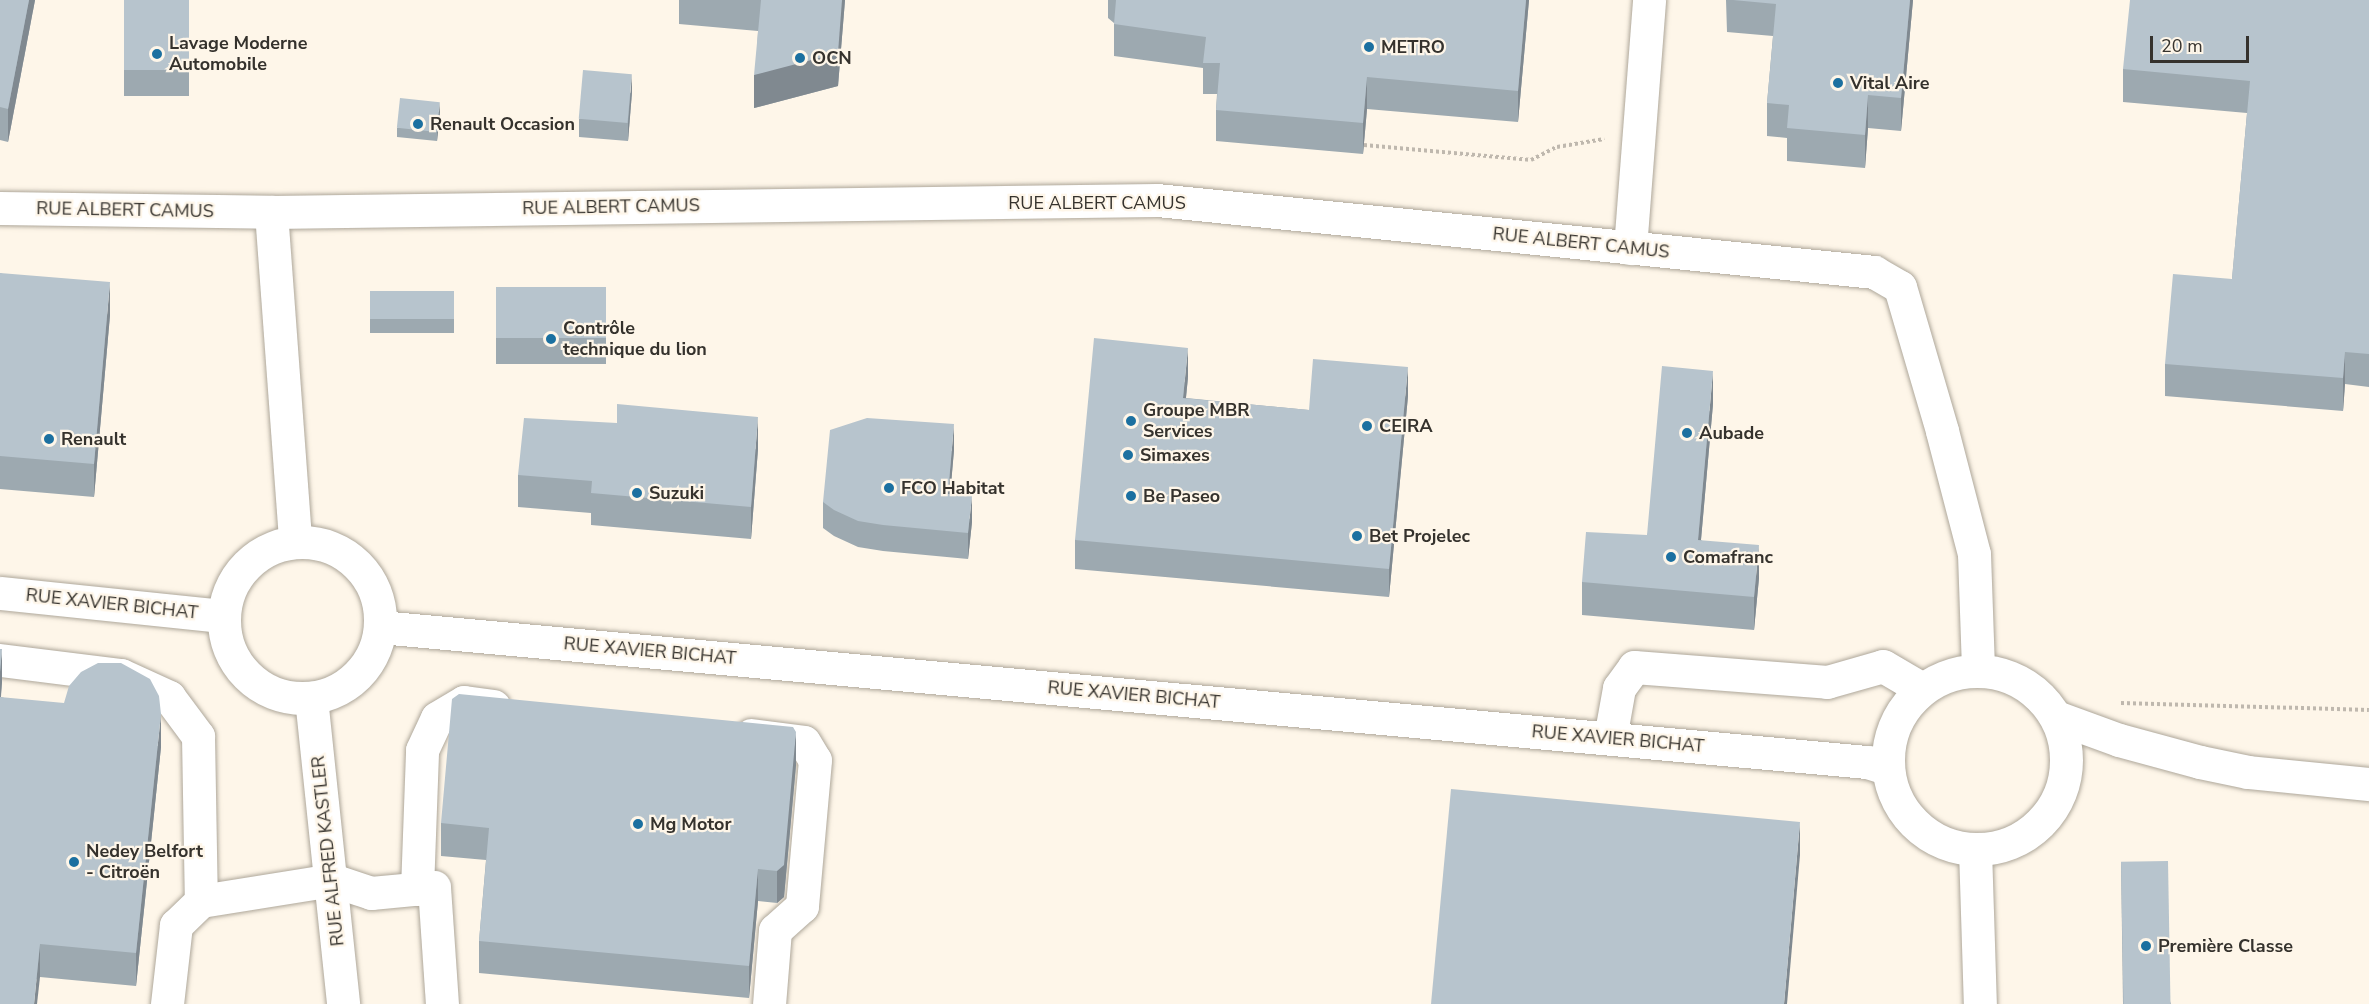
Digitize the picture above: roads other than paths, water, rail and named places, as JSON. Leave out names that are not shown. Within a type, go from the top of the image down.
[{"type":"main road","points":[[1630,248],[1649,0]]},
{"type":"main road","name":"RUE ALBERT CAMUS","points":[[0,208],[271,212],[1157,200],[1874,272],[1900,287],[1974,554],[1978,670]]},
{"type":"main road","points":[[271,212],[295,542]]},
{"type":"main road","points":[[295,542],[322,544],[346,555],[366,574],[378,600],[380,627],[374,652],[358,675],[337,691],[311,698],[284,696],[259,685],[246,673],[226,643],[223,616],[238,574],[254,558],[273,547],[295,542]]},
{"type":"main road","name":"RUE XAVIER BICHAT","points":[[0,593],[223,616]]},
{"type":"main road","name":"RUE XAVIER BICHAT","points":[[380,627],[1867,762],[1887,768]]},
{"type":"main road","points":[[0,660],[121,675],[169,697],[198,736],[201,901]]},
{"type":"main road","points":[[1610,738],[1619,688],[1634,667],[1827,682],[1883,666],[1922,689]]},
{"type":"main road","points":[[1978,670],[2003,674],[2026,684],[2056,717],[2066,746],[2065,778],[2054,806],[2033,830],[2006,845],[1975,849],[1943,842],[1916,825],[1896,799],[1887,768],[1890,738],[1898,720],[1922,689],[1949,675],[1978,670]]},
{"type":"main road","name":"RUE ALFRED KASTLER","points":[[311,698],[332,880],[343,1004]]},
{"type":"main road","points":[[417,889],[422,750],[437,718],[464,702],[522,709]]},
{"type":"main road","points":[[2056,717],[2119,740],[2200,762],[2248,772],[2369,784]]},
{"type":"main road","points":[[722,732],[804,742],[815,760],[802,906],[775,930],[769,1004]]},
{"type":"main road","points":[[1975,849],[1980,1004]]},
{"type":"main road","points":[[167,1004],[176,925],[201,901],[332,880],[371,893],[434,887],[442,1004]]},
{"type":"place","name":"METRO","points":[[1369,47]]},
{"type":"place","name":"Lavage Moderne Automobile","points":[[157,54]]},
{"type":"place","name":"OCN","points":[[800,58]]},
{"type":"place","name":"Vital Aire","points":[[1838,83]]},
{"type":"place","name":"Renault Occasion","points":[[418,124]]},
{"type":"place","name":"Contrôle technique du lion","points":[[551,339]]},
{"type":"place","name":"Groupe MBR Services","points":[[1131,421]]},
{"type":"place","name":"CEIRA","points":[[1367,426]]},
{"type":"place","name":"Aubade","points":[[1687,433]]},
{"type":"place","name":"Renault","points":[[49,439]]},
{"type":"place","name":"Simaxes","points":[[1128,455]]},
{"type":"place","name":"FCO Habitat","points":[[889,488]]},
{"type":"place","name":"Suzuki","points":[[637,493]]},
{"type":"place","name":"Be Paseo","points":[[1131,496]]},
{"type":"place","name":"Bet Projelec","points":[[1357,536]]},
{"type":"place","name":"Comafranc","points":[[1671,557]]},
{"type":"place","name":"Mg Motor","points":[[638,824]]},
{"type":"place","name":"Nedey Belfort - Citroën","points":[[74,862]]},
{"type":"place","name":"Première Classe","points":[[2146,946]]}]
